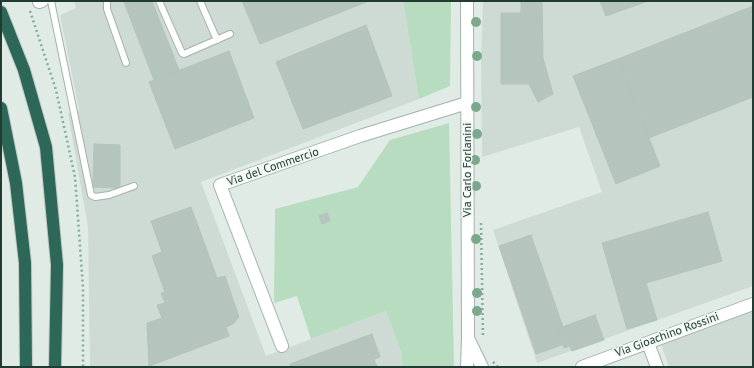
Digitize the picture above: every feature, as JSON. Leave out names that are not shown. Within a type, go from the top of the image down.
[{"type":"highway","points":[[1,12],[24,70],[46,147],[57,265],[55,367]]},
{"type":"highway","points":[[1,108],[16,183],[25,262],[26,367]]},
{"type":"street","name":"Via Carlo Forlanini","points":[[466,367],[468,339],[467,1]]},
{"type":"street","name":"Via del Commercio","points":[[282,346],[220,185],[360,136],[467,103]]},
{"type":"street","name":"Via Gioachino Rossini","points":[[582,367],[753,304]]},
{"type":"street","name":"Via Carlo Forlanini","points":[[468,339],[482,367]]},
{"type":"street","points":[[648,343],[657,367]]},
{"type":"lane","points":[[107,1],[107,9],[126,63]]},
{"type":"lane","points":[[159,1],[182,53],[184,54],[230,34]]},
{"type":"lane","points":[[200,1],[217,40]]},
{"type":"lane","points":[[40,3],[91,195],[95,197],[109,195],[134,186]]},
{"type":"path","points":[[40,3],[56,90],[75,177],[83,288],[83,367]]},
{"type":"shaded area","points":[[74,1],[403,1],[419,99],[201,182],[266,356],[386,311],[402,355],[402,367],[90,367],[88,227],[68,113],[79,110],[60,15],[76,8]]},
{"type":"shaded area","points":[[483,1],[753,1],[753,286],[537,363],[493,230],[602,192],[579,127],[482,157],[481,56]]},
{"type":"shaded area","points":[[753,310],[753,367],[669,367],[661,344]]},
{"type":"green space","points":[[403,1],[451,1],[450,86],[419,99]]},
{"type":"green space","points":[[449,123],[454,367],[402,367],[402,355],[386,311],[311,339],[297,296],[274,303],[275,209],[358,187],[390,140]]},
{"type":"building","points":[[152,1],[179,70],[154,80],[124,2]]},
{"type":"building","points":[[242,1],[369,1],[260,44]]},
{"type":"building","points":[[521,1],[542,1],[543,58],[553,94],[538,102],[529,84],[501,84],[501,13],[521,13]]},
{"type":"building","points":[[600,1],[648,1],[606,16]]},
{"type":"building","points":[[753,6],[753,97],[649,138],[618,59]]},
{"type":"building","points":[[366,25],[392,96],[303,129],[276,62]]},
{"type":"building","points":[[229,51],[254,118],[175,149],[149,82]]},
{"type":"building","points":[[618,59],[660,166],[616,184],[573,76]]},
{"type":"building","points":[[94,144],[120,145],[120,188],[93,187]]},
{"type":"building","points":[[191,207],[217,278],[225,276],[239,317],[233,324],[226,327],[229,336],[149,366],[147,323],[162,318],[157,305],[165,303],[161,293],[165,292],[152,256],[162,252],[151,221]]},
{"type":"building","points":[[708,212],[722,261],[646,283],[657,320],[627,329],[602,243]]},
{"type":"building","points":[[327,213],[330,221],[322,224],[319,216]]},
{"type":"building","points":[[531,235],[563,327],[557,329],[562,345],[536,354],[499,246]]},
{"type":"building","points":[[595,315],[604,340],[572,351],[570,346],[564,348],[557,329]]},
{"type":"building","points":[[372,334],[380,357],[374,359],[377,367],[291,367],[290,364]]}]
